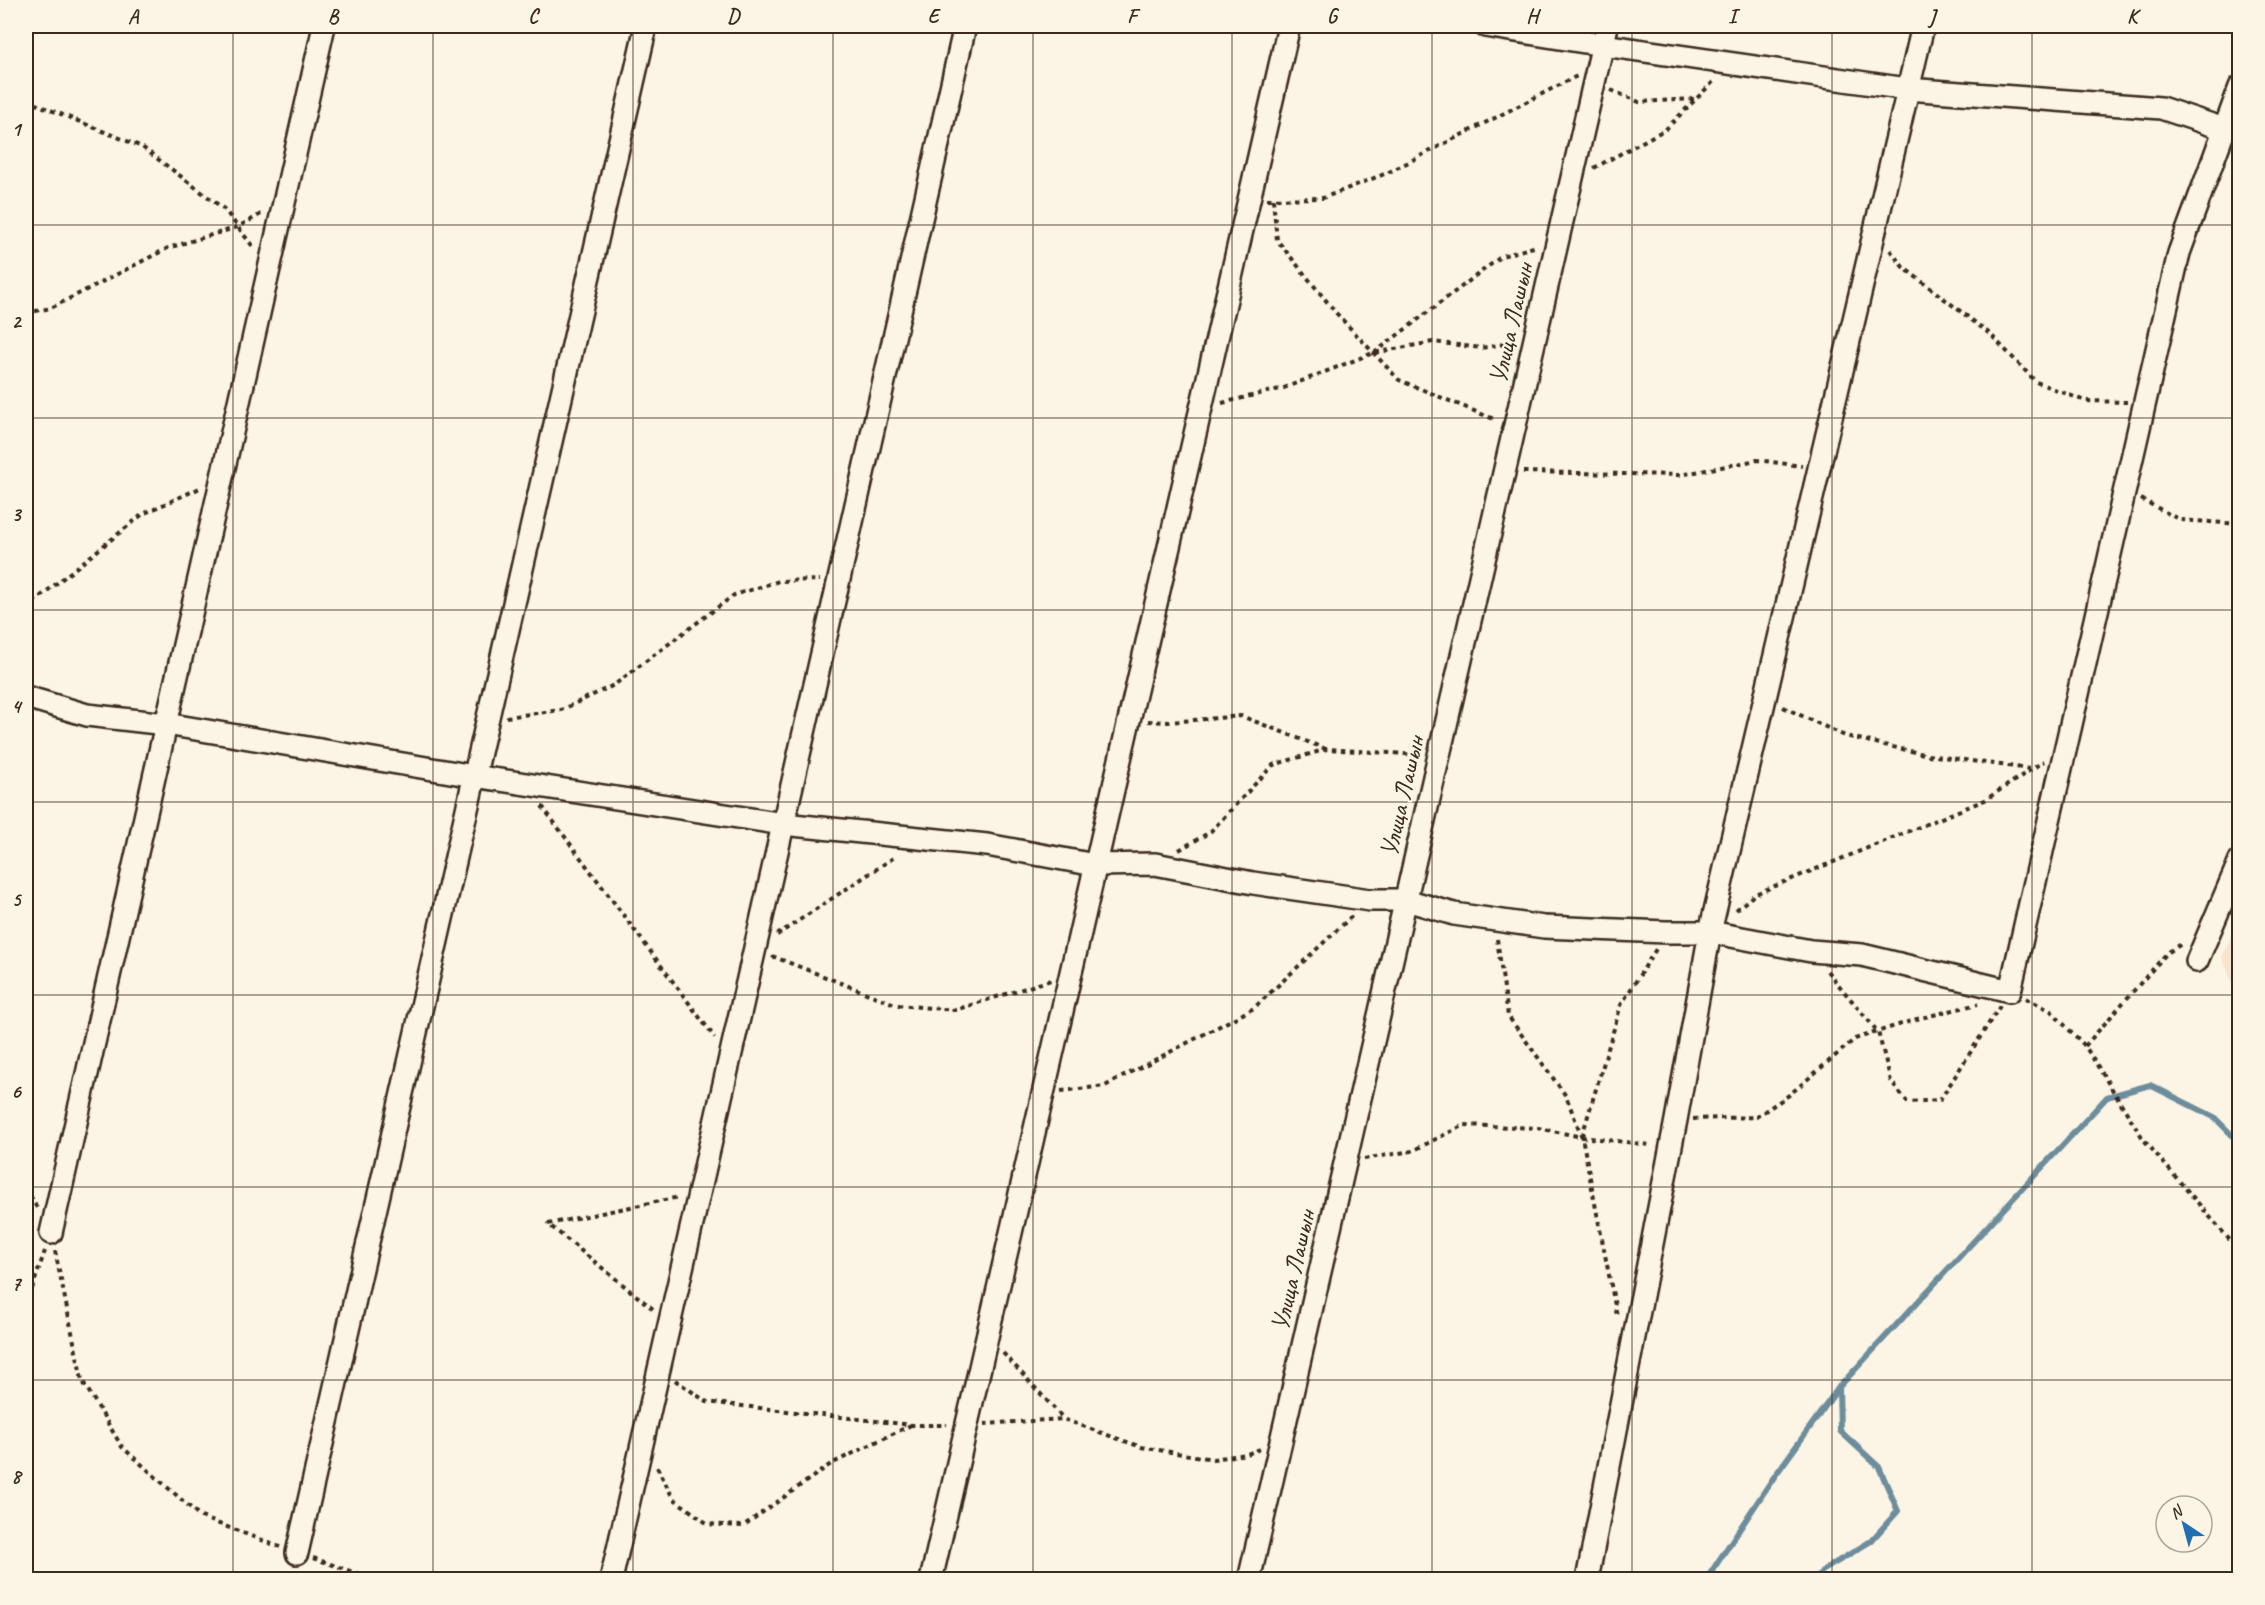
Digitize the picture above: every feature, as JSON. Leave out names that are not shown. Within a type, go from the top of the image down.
[{"type":"street","points":[[51,1233],[324,26]]},
{"type":"street","points":[[297,1553],[646,26]]},
{"type":"street","points":[[612,1580],[965,26]]},
{"type":"street","points":[[931,1580],[1289,26]]},
{"type":"street","points":[[1485,26],[1907,89],[2161,108],[2224,129]]},
{"type":"street","points":[[1587,1580],[1671,1148],[1710,932],[1923,26]]},
{"type":"street","name":"Улица Лашын","points":[[1249,1580],[1603,45]]},
{"type":"street","points":[[26,697],[87,715],[166,724],[474,777],[783,824],[987,844],[1095,865],[1155,864],[1253,883],[1370,900],[1406,900],[1454,914],[1544,927],[1710,932],[1811,951],[1863,955],[2010,991],[2179,253],[2224,129],[2236,108],[2240,87]]},
{"type":"street","points":[[2196,961],[2240,860]]},
{"type":"path","points":[[1249,200],[1323,198],[1388,173],[1603,45],[1611,90],[1639,102],[1695,99]]},
{"type":"path","points":[[1572,180],[1666,129],[1730,63]]},
{"type":"path","points":[[26,100],[142,147],[224,209],[270,267]]},
{"type":"path","points":[[1273,199],[1277,240],[1336,314],[1399,380],[1515,428]]},
{"type":"path","points":[[26,313],[51,308],[168,248],[238,226],[285,202]]},
{"type":"path","points":[[1874,231],[1903,267],[1990,334],[2036,382],[2085,401],[2145,403]]},
{"type":"path","points":[[1373,353],[1502,256],[1558,239]]},
{"type":"path","points":[[1201,408],[1284,388],[1373,353],[1433,342],[1481,348],[1535,339]]},
{"type":"path","points":[[1505,472],[1680,475],[1757,460],[1819,469]]},
{"type":"path","points":[[26,608],[143,513],[222,478]]},
{"type":"path","points":[[2125,490],[2180,520],[2240,524]]},
{"type":"path","points":[[487,720],[561,710],[614,685],[734,595],[779,582],[839,579]]},
{"type":"path","points":[[1766,699],[1845,736],[1928,755],[2031,770]]},
{"type":"path","points":[[1129,720],[1168,722],[1241,716],[1327,750],[1439,756]]},
{"type":"path","points":[[1710,932],[1755,894],[1985,800],[2066,747]]},
{"type":"path","points":[[1155,864],[1210,832],[1273,765],[1327,750]]},
{"type":"path","points":[[525,783],[730,1058]]},
{"type":"path","points":[[755,949],[837,897],[921,838]]},
{"type":"path","points":[[1043,1093],[1106,1086],[1254,1008],[1370,900]]},
{"type":"path","points":[[1494,920],[1508,1016],[1566,1096],[1582,1137],[1619,1323]]},
{"type":"path","points":[[1582,1137],[1621,1005],[1666,932]]},
{"type":"path","points":[[2085,1046],[2167,953],[2185,942]]},
{"type":"path","points":[[755,949],[897,1005],[955,1010],[1070,974]]},
{"type":"path","points":[[1811,951],[1846,997],[1878,1032],[1891,1081],[1907,1102],[1940,1100],[2010,991],[2051,1011],[2085,1046],[2144,1140],[2240,1252]]},
{"type":"path","points":[[1676,1120],[1756,1117],[1790,1095],[1855,1039],[1917,1019],[1981,1003]]},
{"type":"path","points":[[1346,1161],[1412,1151],[1464,1125],[1538,1128],[1582,1137],[1671,1148]]},
{"type":"path","points":[[670,1322],[548,1224],[699,1193]]},
{"type":"path","points":[[26,1306],[51,1233]]},
{"type":"path","points":[[51,1233],[82,1380],[122,1447],[201,1517],[297,1553],[384,1580]]},
{"type":"path","points":[[987,1335],[1063,1419]]},
{"type":"path","points":[[643,1439],[673,1498],[708,1524],[742,1526],[831,1464],[912,1425]]},
{"type":"shaded area","points":[[2239,918],[2239,1000],[2222,957]]},
{"type":"waterway","points":[[1706,1580],[1774,1477],[1839,1387],[2107,1097],[2150,1085],[2214,1117],[2240,1143]]},
{"type":"waterway","points":[[1816,1580],[1822,1571],[1871,1541],[1898,1511],[1879,1467],[1840,1431],[1839,1387]]}]
